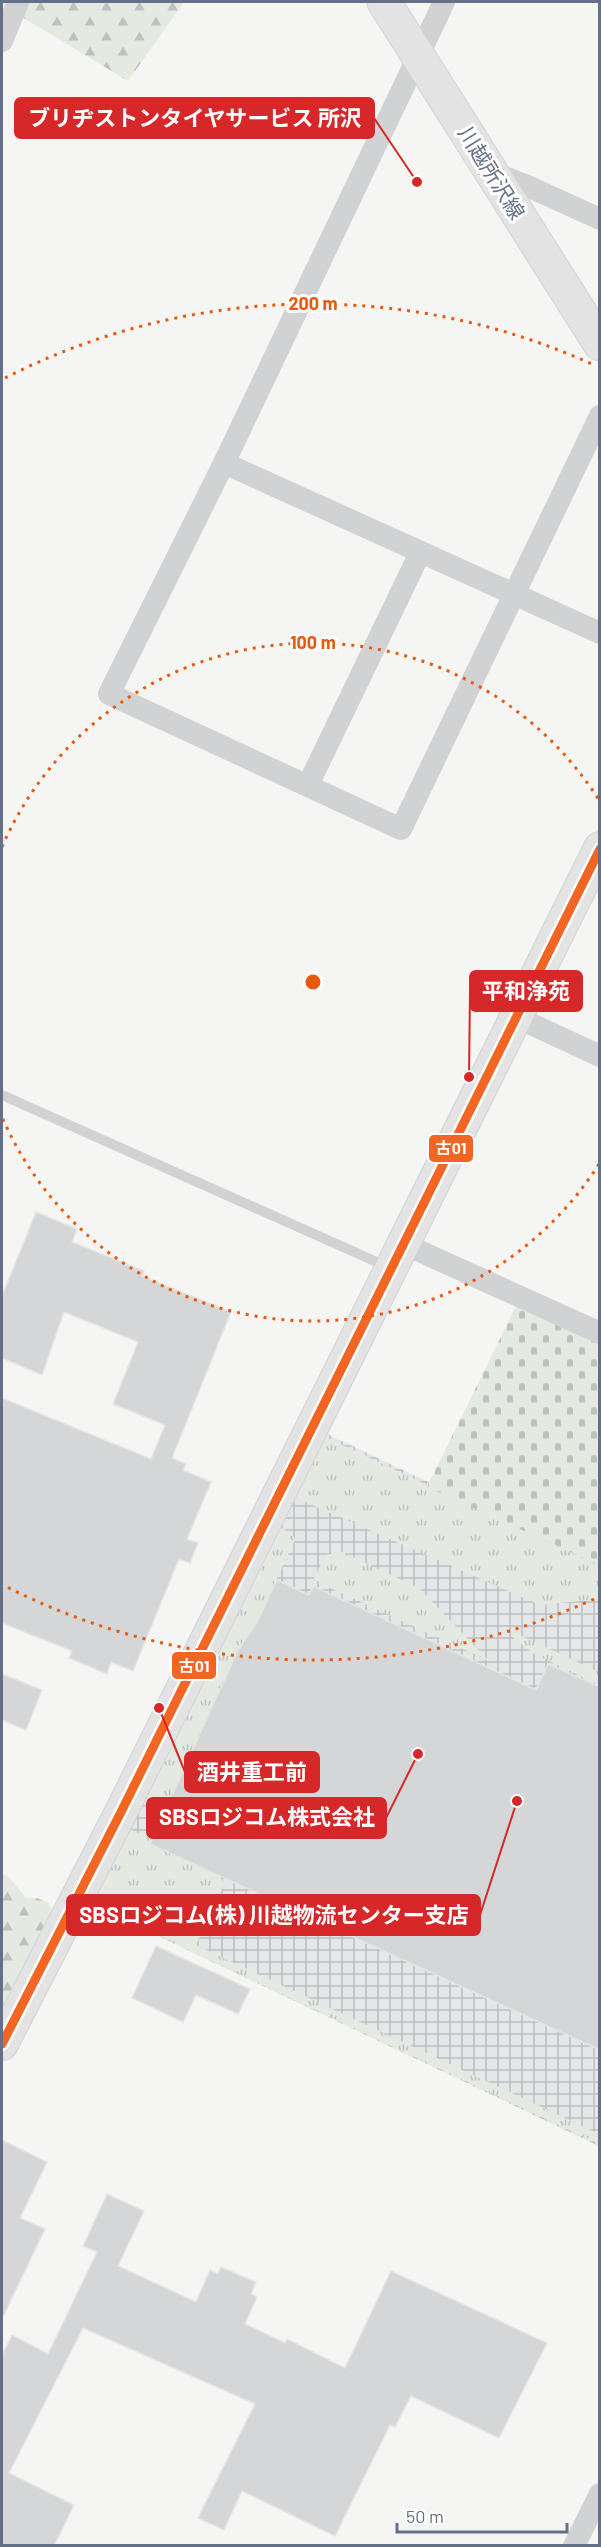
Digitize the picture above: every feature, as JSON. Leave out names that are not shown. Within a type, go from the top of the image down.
[{"type":"main road","name":"川越所沢線","points":[[384,2],[600,344]]},
{"type":"main road","points":[[2,2044],[110,1833],[600,848]]},
{"type":"street","points":[[2,41],[18,2]]},
{"type":"street","points":[[444,2],[225,463],[109,694],[401,830],[600,416]]},
{"type":"street","points":[[491,172],[525,184],[600,219]]},
{"type":"street","points":[[225,463],[600,633]]},
{"type":"street","points":[[308,785],[420,553]]},
{"type":"street","points":[[516,1017],[600,1056]]},
{"type":"street","points":[[398,1256],[600,1333]]},
{"type":"street","points":[[574,2546],[600,2494]]},
{"type":"lane","points":[[2,1095],[398,1256]]},
{"type":"shaded area","points":[[321,1431],[599,1563],[599,2146],[93,1905]]},
{"type":"green space","points":[[2,2],[184,2],[128,81],[2,5]]},
{"type":"green space","points":[[517,1304],[599,1342],[599,1565],[427,1487]]},
{"type":"green space","points":[[323,1436],[599,1566],[599,1599],[540,1605],[299,1499],[296,1492]]},
{"type":"green space","points":[[275,1525],[292,1533],[295,1540],[256,1623],[237,1650],[164,1811],[150,1804],[152,1799],[146,1796]]},
{"type":"green space","points":[[340,1551],[419,1588],[489,1661],[313,1580],[326,1555]]},
{"type":"green space","points":[[513,1632],[599,1672],[599,1685],[533,1653],[511,1636]]},
{"type":"green space","points":[[132,1830],[218,1870],[224,1885],[196,1945],[599,2134],[599,2144],[91,1904],[125,1832]]},
{"type":"green space","points":[[2,1874],[9,1877],[26,1898],[37,1898],[49,1903],[55,1918],[28,1982],[8,1993],[10,2014],[2,2032]]},
{"type":"building","points":[[36,1212],[77,1229],[72,1242],[144,1271],[142,1276],[231,1312],[172,1458],[186,1464],[183,1470],[211,1482],[187,1539],[198,1543],[190,1563],[179,1559],[133,1671],[111,1662],[107,1674],[69,1658],[72,1651],[2,1623],[2,1398],[151,1459],[165,1425],[113,1404],[138,1342],[64,1312],[42,1375],[2,1358],[2,1296]]},
{"type":"building","points":[[277,1580],[309,1595],[313,1586],[536,1690],[548,1664],[600,1687],[600,2050],[150,1844],[238,1650],[256,1624]]},
{"type":"building","points":[[2,1674],[42,1690],[26,1730],[2,1720]]},
{"type":"building","points":[[156,1946],[250,1989],[238,2014],[196,1995],[183,2022],[132,1998]]},
{"type":"building","points":[[2,2140],[47,2162],[20,2218],[45,2229],[2,2319]]},
{"type":"building","points":[[107,2194],[144,2211],[118,2266],[196,2302],[210,2270],[218,2274],[221,2267],[256,2282],[251,2294],[257,2297],[245,2324],[285,2343],[287,2339],[345,2368],[391,2271],[547,2343],[499,2438],[411,2396],[395,2427],[390,2425],[335,2536],[242,2491],[224,2530],[198,2518],[255,2404],[83,2328],[9,2473],[74,2505],[54,2546],[2,2546],[2,2355],[12,2335],[48,2354],[97,2252],[83,2246]]},
{"type":"transit line","name":"古01","points":[[2,2044],[120,1814],[600,849]]},
{"type":"place","name":"ブリヂストンタイヤサービス 所沢","points":[[417,182]]},
{"type":"place","name":"平和浄苑","points":[[469,1077]]},
{"type":"place","name":"酒井重工前","points":[[159,1708]]},
{"type":"place","name":"SBSロジコム株式会社","points":[[418,1754]]},
{"type":"place","name":"SBSロジコム(株) 川越物流センター支店","points":[[517,1801]]}]
